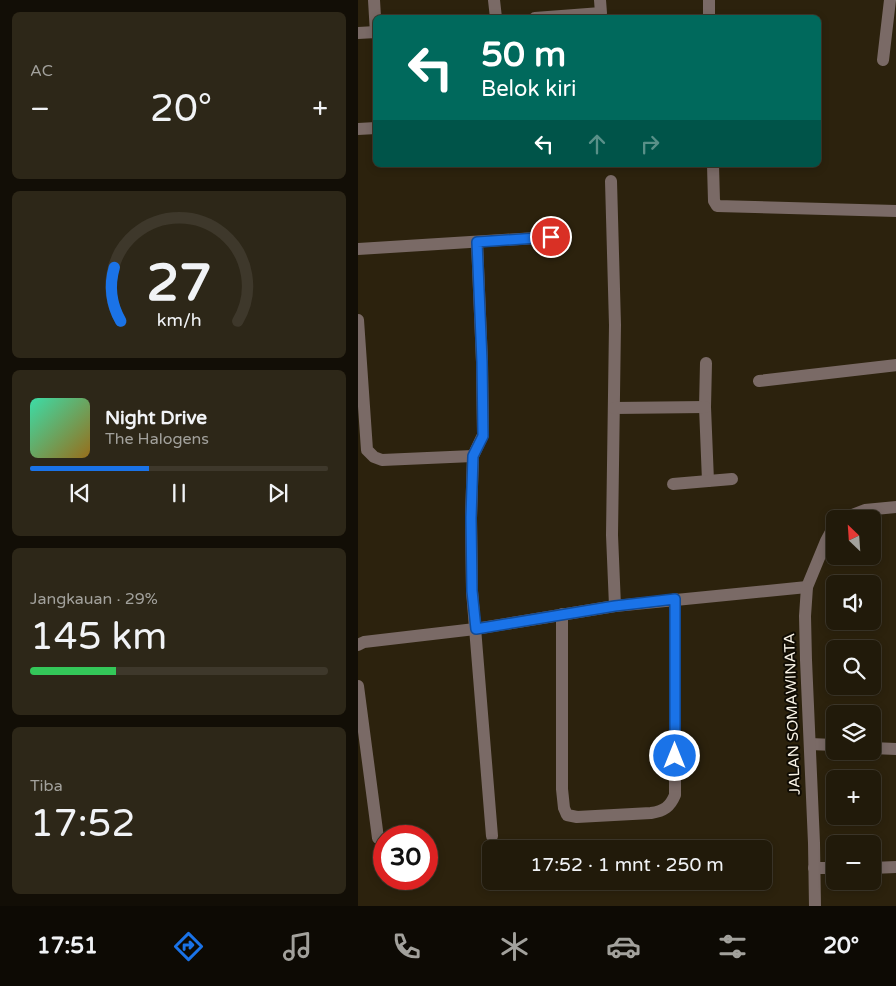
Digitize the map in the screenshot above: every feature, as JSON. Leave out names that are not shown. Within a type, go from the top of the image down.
[{"type":"street","points":[[374,0],[374,15]]},
{"type":"street","points":[[494,0],[496,15]]},
{"type":"street","points":[[575,15],[601,13],[600,0]]},
{"type":"street","points":[[709,0],[709,15]]},
{"type":"street","points":[[883,60],[890,0]]},
{"type":"street","points":[[358,33],[373,33]]},
{"type":"street","points":[[358,129],[373,128]]},
{"type":"street","points":[[713,167],[714,201],[717,206],[896,211]]},
{"type":"street","points":[[611,181],[615,325],[612,535],[615,606]]},
{"type":"street","points":[[358,249],[551,237]]},
{"type":"street","points":[[477,242],[483,436],[473,456],[471,518],[472,591],[492,836]]},
{"type":"street","points":[[358,320],[360,381],[367,450],[374,457],[382,460],[473,456]]},
{"type":"street","points":[[706,363],[705,407],[708,481]]},
{"type":"street","points":[[759,381],[896,365]]},
{"type":"street","points":[[614,408],[705,407]]},
{"type":"street","points":[[673,484],[732,479]]},
{"type":"street","points":[[865,510],[896,507]]},
{"type":"street","name":"JALAN SOMAWINATA","points":[[815,906],[805,616],[807,587],[826,541]]},
{"type":"street","points":[[358,645],[364,642],[476,629],[615,606],[807,587]]},
{"type":"street","points":[[562,614],[562,789],[564,808],[567,815],[577,817],[651,813],[666,808],[675,795],[675,599]]},
{"type":"street","points":[[358,686],[364,783],[375,825]]},
{"type":"street","points":[[810,744],[826,745]]},
{"type":"street","points":[[881,748],[896,749]]},
{"type":"street","points":[[881,868],[896,867]]},
{"type":"street","points":[[814,868],[826,868]]},
{"type":"route","points":[[551,237],[477,242],[483,436],[473,456],[471,518],[472,591],[476,629],[615,606],[675,599],[675,756]]}]
